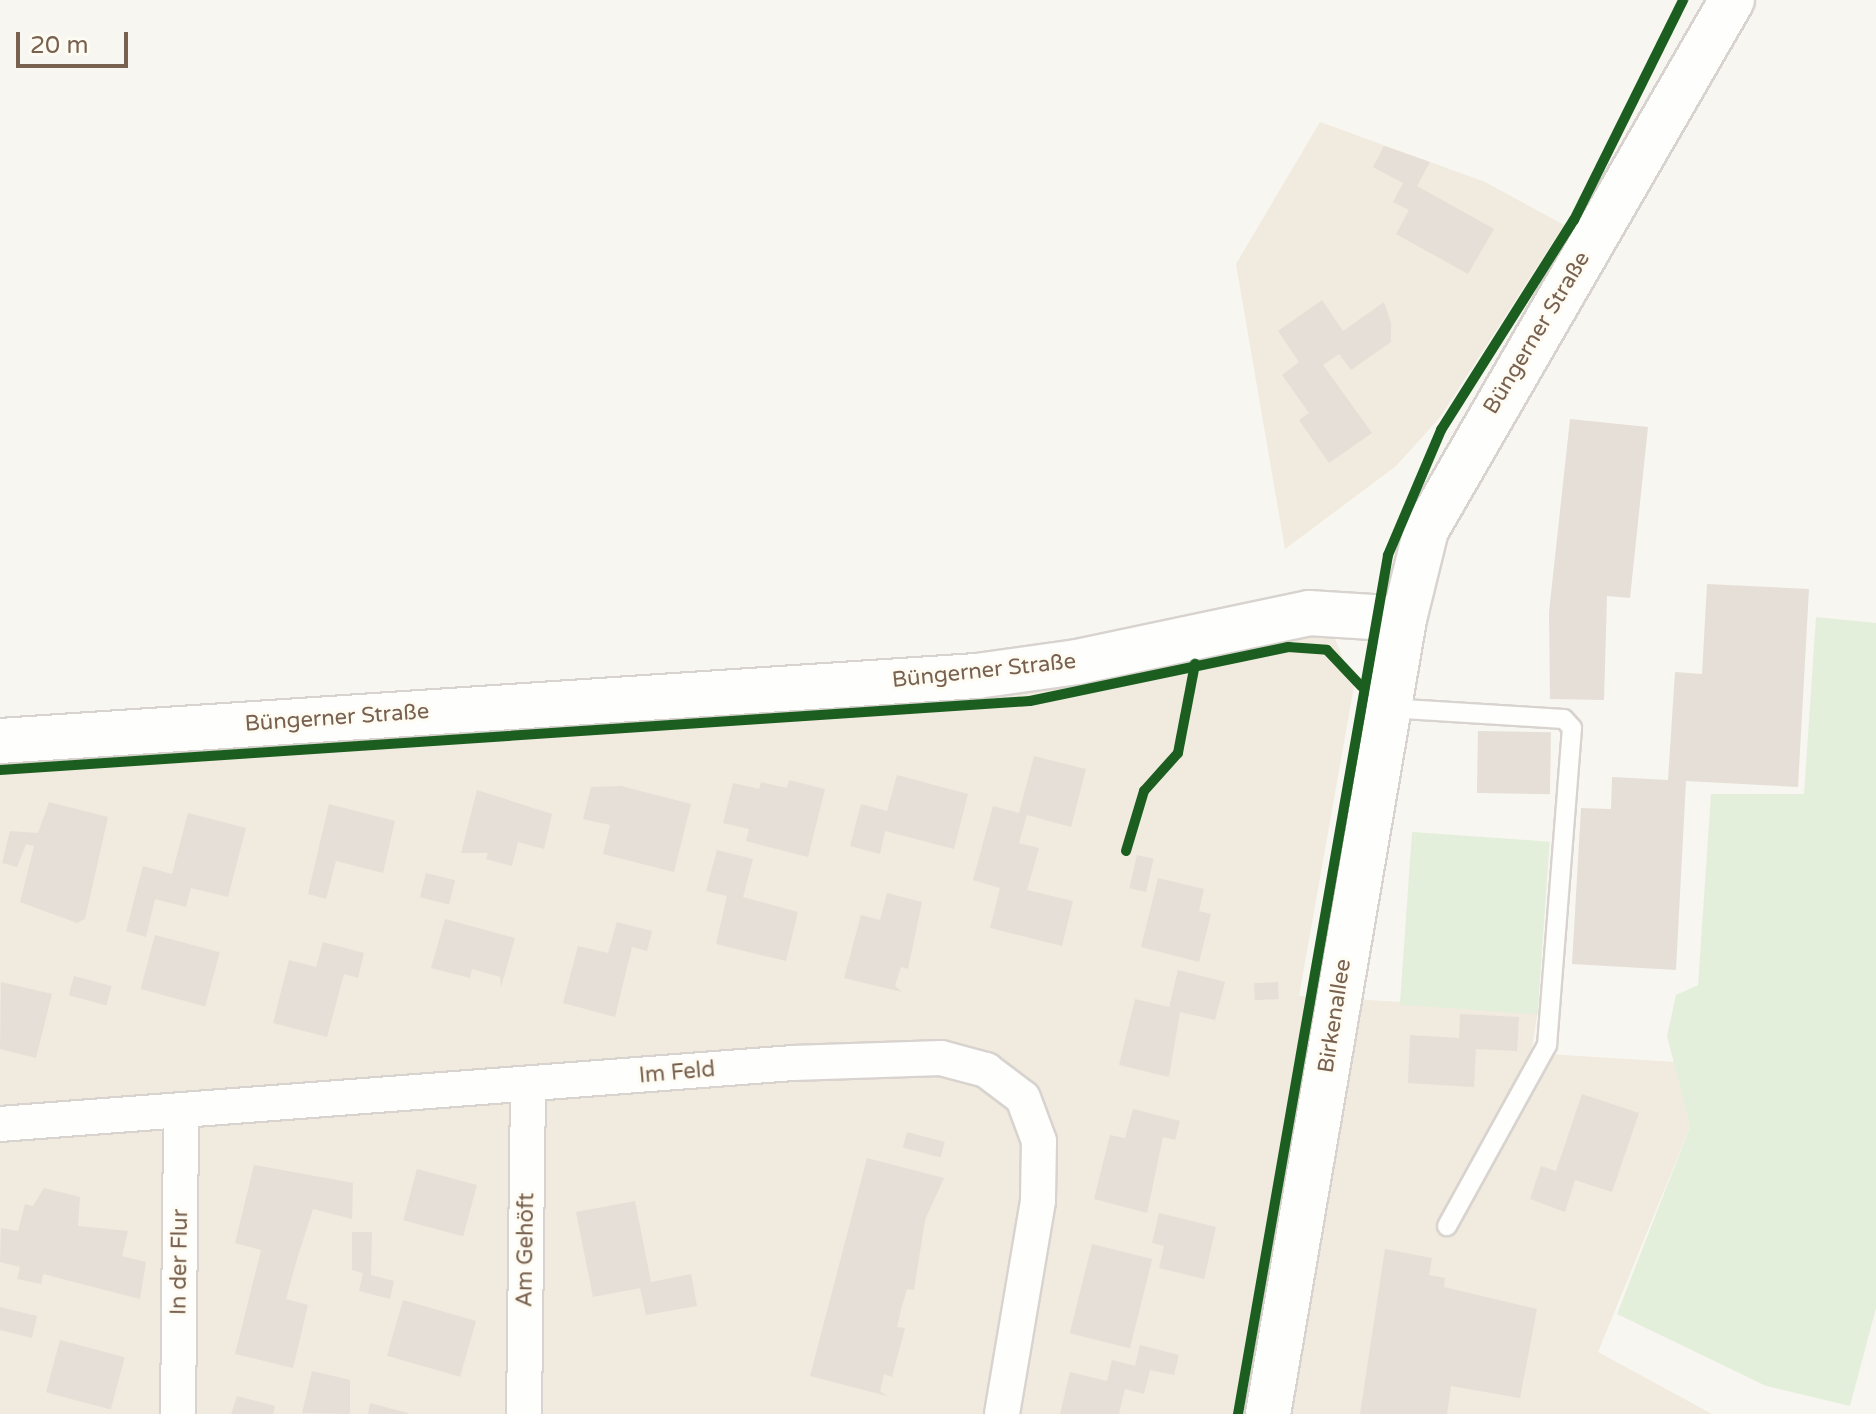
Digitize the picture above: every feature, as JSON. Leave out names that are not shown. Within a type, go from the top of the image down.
[{"type":"street","name":"Büngerner Straße","points":[[0,741],[977,676],[1077,662],[1283,616],[1340,611],[1404,619],[1426,530],[1467,449],[1732,0]]},
{"type":"street","name":"Birkenallee","points":[[1268,1414],[1404,619]]},
{"type":"street","name":"Im Feld","points":[[0,1124],[528,1087],[873,1058],[941,1058],[986,1070],[1023,1098],[1039,1141],[1038,1201],[1002,1414]]},
{"type":"street","name":"Am Gehöft","points":[[524,1414],[528,1087]]},
{"type":"street","name":"In der Flur","points":[[178,1414],[181,1110]]},
{"type":"lane","points":[[1388,708],[1564,719],[1572,728],[1547,1045],[1447,1226]]},
{"type":"shaded area","points":[[1320,122],[1485,182],[1564,225],[1441,416],[1396,466],[1285,549],[1236,264]]},
{"type":"shaded area","points":[[1325,614],[1354,686],[1299,996],[1538,1010],[1531,1053],[1674,1062],[1690,1127],[1598,1352],[1712,1414],[0,1414],[0,749],[924,683]]},
{"type":"green space","points":[[1816,617],[1876,623],[1876,1308],[1850,1406],[1766,1386],[1617,1314],[1690,1127],[1667,1036],[1676,995],[1698,985],[1711,794],[1804,794]]},
{"type":"green space","points":[[1412,832],[1550,842],[1538,1014],[1400,1005]]},
{"type":"building","points":[[1384,146],[1430,162],[1417,186],[1494,229],[1468,274],[1396,234],[1409,210],[1393,202],[1403,183],[1373,167]]},
{"type":"building","points":[[1322,300],[1343,331],[1384,302],[1391,323],[1391,342],[1351,370],[1339,354],[1323,365],[1372,433],[1329,463],[1299,420],[1309,413],[1282,375],[1299,362],[1278,331]]},
{"type":"building","points":[[1570,419],[1648,427],[1630,598],[1607,596],[1604,700],[1550,699],[1549,612]]},
{"type":"building","points":[[1707,584],[1809,589],[1798,787],[1686,781],[1676,970],[1572,964],[1581,808],[1611,809],[1612,777],[1668,780],[1675,672],[1702,674]]},
{"type":"building","points":[[1478,731],[1551,732],[1550,794],[1477,793]]},
{"type":"building","points":[[1034,756],[1086,769],[1071,827],[1027,815],[1019,843],[1039,848],[1027,890],[1073,901],[1062,946],[990,928],[1000,888],[973,880],[993,806],[1019,813]]},
{"type":"building","points":[[897,775],[968,794],[954,849],[885,831],[880,854],[850,846],[861,804],[887,811]]},
{"type":"building","points":[[789,780],[825,789],[808,857],[746,841],[749,829],[723,823],[733,783],[759,789],[761,782],[787,788]]},
{"type":"building","points":[[621,786],[691,804],[674,872],[603,854],[610,825],[583,819],[591,787]]},
{"type":"building","points":[[477,790],[552,814],[544,849],[518,842],[512,866],[486,859],[488,853],[461,853]]},
{"type":"building","points":[[49,802],[108,817],[85,919],[77,923],[20,902],[34,846],[26,844],[17,867],[2,863],[10,831],[38,833]]},
{"type":"building","points":[[329,804],[395,821],[383,873],[336,861],[326,899],[308,894]]},
{"type":"building","points":[[188,813],[246,828],[228,897],[191,888],[186,907],[155,899],[146,937],[126,931],[143,866],[172,874]]},
{"type":"building","points":[[717,850],[753,859],[743,897],[798,912],[786,961],[716,944],[727,896],[706,891]]},
{"type":"building","points":[[1137,855],[1154,859],[1146,892],[1129,888]]},
{"type":"building","points":[[426,873],[455,880],[449,905],[420,897]]},
{"type":"building","points":[[1158,878],[1204,889],[1199,911],[1211,914],[1199,962],[1141,947]]},
{"type":"building","points":[[887,893],[922,902],[908,969],[901,967],[895,986],[902,992],[844,978],[861,915],[880,920]]},
{"type":"building","points":[[445,919],[515,938],[501,987],[500,977],[472,969],[470,978],[431,968]]},
{"type":"building","points":[[617,922],[652,931],[647,951],[632,947],[615,1017],[563,1003],[578,946],[608,953]]},
{"type":"building","points":[[155,935],[220,952],[205,1006],[141,989]]},
{"type":"building","points":[[323,942],[364,953],[358,978],[344,974],[327,1037],[273,1023],[289,960],[316,967]]},
{"type":"building","points":[[1178,970],[1225,982],[1215,1020],[1180,1012],[1169,1077],[1119,1065],[1135,999],[1169,1007]]},
{"type":"building","points":[[74,976],[112,986],[106,1005],[69,995]]},
{"type":"building","points":[[1,982],[52,994],[36,1058],[0,1049]]},
{"type":"building","points":[[1278,982],[1279,999],[1255,1000],[1254,983]]},
{"type":"building","points":[[1460,1014],[1519,1017],[1517,1051],[1476,1049],[1474,1087],[1408,1083],[1410,1035],[1459,1038]]},
{"type":"building","points":[[1582,1094],[1639,1113],[1612,1192],[1575,1180],[1565,1212],[1530,1199],[1541,1166],[1556,1171]]},
{"type":"building","points":[[1133,1109],[1180,1121],[1175,1140],[1163,1137],[1147,1213],[1094,1199],[1110,1135],[1125,1138]]},
{"type":"building","points":[[907,1132],[945,1142],[941,1158],[903,1147]]},
{"type":"building","points":[[867,1158],[944,1178],[925,1220],[914,1290],[907,1289],[902,1306],[897,1327],[905,1328],[892,1377],[884,1374],[880,1391],[887,1396],[810,1376]]},
{"type":"building","points":[[254,1165],[353,1183],[352,1219],[313,1209],[286,1299],[308,1305],[293,1368],[235,1354],[261,1250],[235,1243]]},
{"type":"building","points":[[417,1169],[477,1185],[463,1236],[403,1220]]},
{"type":"building","points":[[44,1188],[80,1197],[78,1226],[128,1231],[122,1256],[146,1262],[140,1299],[43,1274],[41,1284],[17,1279],[20,1267],[0,1262],[1,1228],[18,1231],[25,1204],[33,1206]]},
{"type":"building","points":[[635,1201],[651,1282],[691,1274],[697,1306],[646,1315],[640,1288],[593,1297],[576,1212]]},
{"type":"building","points":[[1159,1213],[1216,1227],[1204,1279],[1159,1268],[1164,1246],[1152,1243]]},
{"type":"building","points":[[352,1232],[372,1232],[371,1275],[394,1281],[390,1299],[359,1291],[363,1273],[352,1270]]},
{"type":"building","points":[[1092,1244],[1152,1259],[1130,1348],[1070,1333]]},
{"type":"building","points":[[1385,1249],[1432,1258],[1429,1275],[1445,1278],[1444,1287],[1537,1309],[1520,1398],[1451,1386],[1447,1414],[1360,1414]]},
{"type":"building","points":[[403,1300],[476,1321],[460,1377],[387,1356]]},
{"type":"building","points":[[0,1307],[37,1316],[32,1338],[0,1330]]},
{"type":"building","points":[[60,1340],[125,1357],[111,1410],[46,1392]]},
{"type":"building","points":[[1140,1345],[1179,1355],[1174,1375],[1150,1370],[1144,1394],[1125,1389],[1119,1414],[1060,1414],[1070,1372],[1107,1381],[1112,1360],[1135,1366]]},
{"type":"building","points":[[312,1371],[350,1380],[350,1414],[302,1413]]},
{"type":"building","points":[[237,1396],[275,1406],[273,1414],[231,1414]]},
{"type":"building","points":[[370,1403],[408,1413],[408,1414],[368,1414]]},
{"type":"cycle path","points":[[1238,1414],[1388,555],[1441,430],[1574,220],[1683,0]]},
{"type":"cycle path","points":[[0,770],[1030,701],[1288,647],[1327,650],[1361,686]]},
{"type":"cycle path","points":[[1126,851],[1144,791],[1178,753],[1195,664]]}]
